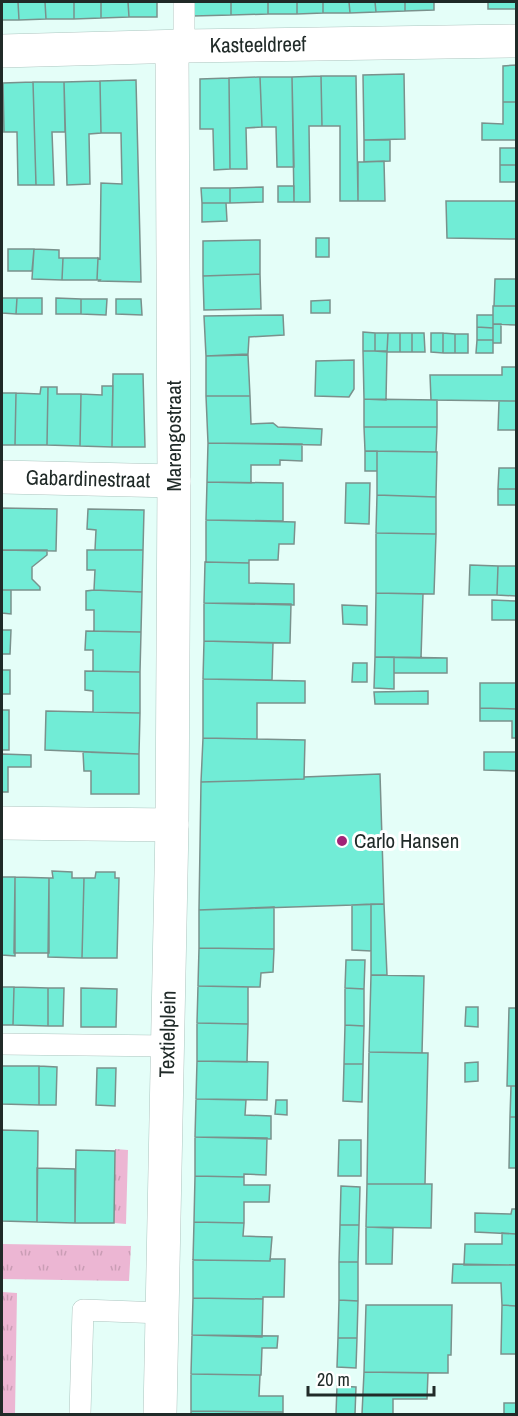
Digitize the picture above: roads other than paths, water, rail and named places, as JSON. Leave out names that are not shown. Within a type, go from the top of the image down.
[{"type":"street","name":"Kasteeldreef","points":[[2,51],[516,41]]},
{"type":"street","name":"Marengostraat","points":[[172,825],[178,46]]},
{"type":"street","name":"Gabardinestraat","points":[[2,477],[174,481]]},
{"type":"street","points":[[2,823],[172,825]]},
{"type":"street","name":"Textielplein","points":[[160,1414],[172,825]]},
{"type":"lane","points":[[178,46],[184,2]]},
{"type":"lane","points":[[2,1044],[167,1046]]},
{"type":"lane","points":[[80,1414],[83,1311],[162,1313]]},
{"type":"place","name":"Carlo Hansen","points":[[342,841]]}]
